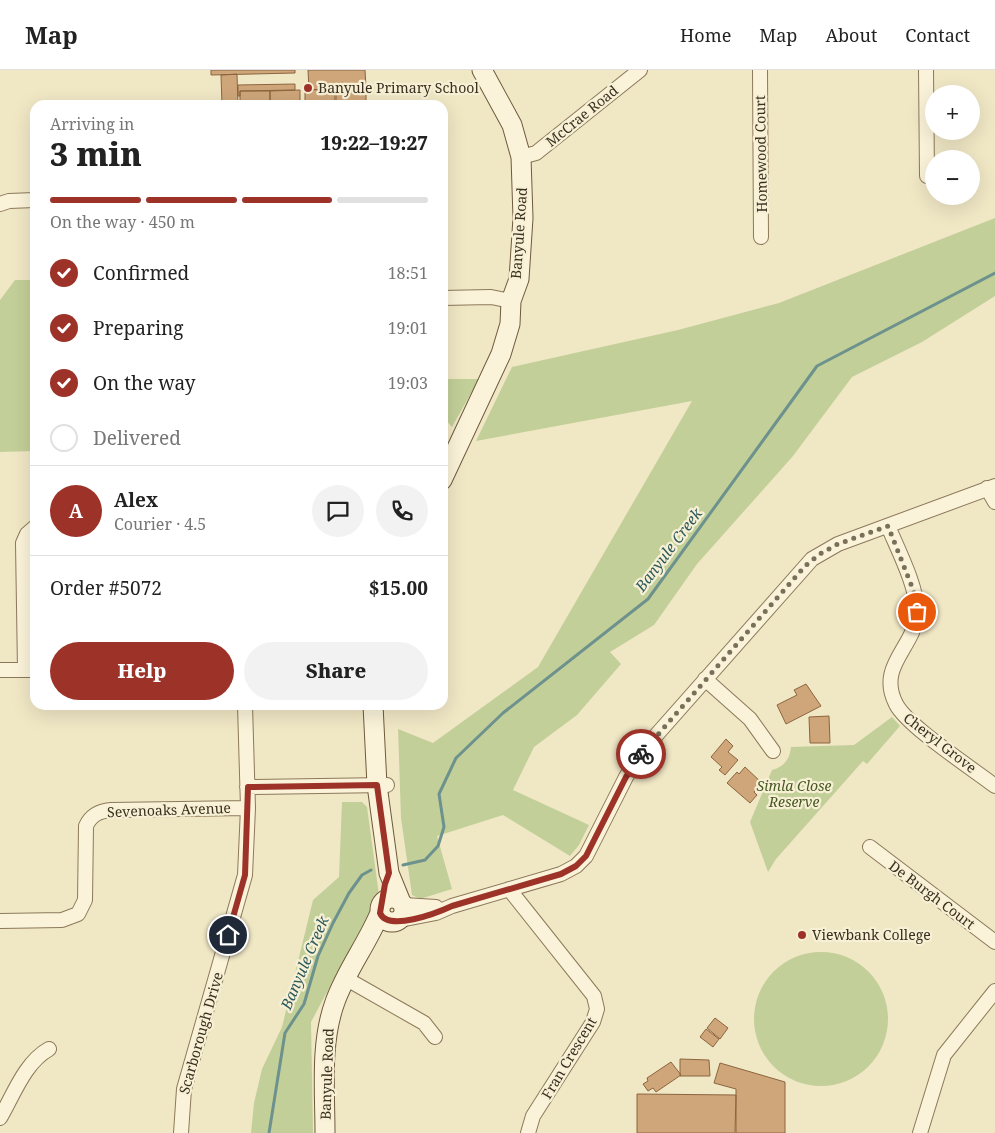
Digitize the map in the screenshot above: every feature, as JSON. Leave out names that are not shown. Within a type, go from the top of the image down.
[{"type":"street","name":"Banyule Road","points":[[448,467],[501,354],[510,324],[511,301],[519,279],[522,236],[521,157],[512,125],[482,70]]},
{"type":"street","name":"McCrae Road","points":[[521,157],[536,153],[640,70]]},
{"type":"street","name":"Homewood Court","points":[[760,70],[762,237]]},
{"type":"street","points":[[926,70],[927,150]]},
{"type":"street","points":[[0,204],[9,201],[30,200]]},
{"type":"street","points":[[448,298],[491,297],[511,301]]},
{"type":"street","points":[[374,710],[393,910],[452,906],[561,874],[581,861],[634,763],[655,736],[812,559],[838,544],[991,487],[995,502]]},
{"type":"street","name":"Cheryl Grove","points":[[888,526],[914,592],[917,612],[912,632],[896,658],[892,671],[890,688],[895,703],[910,721],[995,786]]},
{"type":"street","points":[[0,670],[30,670],[23,544],[30,531]]},
{"type":"street","points":[[705,679],[750,719],[773,751]]},
{"type":"street","name":"Scarborough Drive","points":[[181,1133],[184,1088],[244,883],[248,808],[246,710]]},
{"type":"street","points":[[382,785],[384,710]]},
{"type":"street","points":[[248,787],[382,785]]},
{"type":"street","name":"Sevenoaks Avenue","points":[[0,921],[62,920],[78,914],[85,900],[86,826],[90,818],[98,813],[111,810],[248,808]]},
{"type":"street","name":"De Burgh Court","points":[[870,847],[995,942]]},
{"type":"street","name":"Fran Crescent","points":[[509,889],[594,996],[597,1004],[593,1022],[533,1116],[528,1133]]},
{"type":"street","name":"Banyule Road","points":[[325,1133],[326,1036],[334,1003],[355,960],[393,910]]},
{"type":"street","points":[[345,978],[424,1023],[435,1037]]},
{"type":"street","points":[[920,1133],[944,1055],[995,992]]},
{"type":"street","points":[[0,1118],[31,1066],[41,1053],[49,1049]]},
{"type":"green space","points":[[995,218],[995,296],[922,342],[852,377],[793,456],[697,564],[654,625],[610,652],[621,664],[577,715],[534,747],[513,790],[589,825],[579,845],[570,856],[503,815],[437,836],[452,889],[420,899],[412,895],[401,818],[398,729],[433,743],[538,667],[692,401],[476,441],[512,367],[678,330],[779,303]]},
{"type":"green space","points":[[15,280],[30,280],[30,451],[0,452],[0,300]]},
{"type":"green space","points":[[448,379],[479,379],[452,427],[448,423]]},
{"type":"green space","name":"Simla Close Reserve","points":[[892,717],[900,726],[867,764],[863,761],[776,859],[768,872],[750,822],[772,770],[786,762],[791,747],[854,745]]},
{"type":"green space","points":[[342,802],[362,802],[367,807],[379,895],[311,1022],[313,1133],[251,1133],[254,1103],[262,1069],[282,1027],[313,900],[339,877]]},
{"type":"green space","points":[[821,952],[847,957],[858,963],[868,972],[877,982],[883,993],[888,1019],[883,1045],[877,1056],[868,1066],[858,1075],[847,1081],[821,1086],[795,1081],[784,1075],[774,1066],[765,1056],[759,1045],[754,1019],[759,993],[765,982],[774,972],[784,963],[795,957]]},
{"type":"building","points":[[211,70],[295,70],[295,73],[211,75]]},
{"type":"building","points":[[308,70],[365,70],[366,87],[309,90]]},
{"type":"building","points":[[237,74],[238,100],[222,100],[221,75]]},
{"type":"building","points":[[295,84],[295,90],[240,91],[240,96],[238,96],[238,85]]},
{"type":"building","points":[[335,89],[335,100],[305,100],[305,90]]},
{"type":"building","points":[[336,89],[366,89],[366,100],[336,100]]},
{"type":"building","points":[[300,90],[300,100],[270,100],[270,91]]},
{"type":"building","points":[[240,91],[270,91],[270,100],[240,100]]},
{"type":"building","points":[[806,684],[821,706],[786,724],[777,705],[797,695],[794,690]]},
{"type":"building","points":[[829,716],[830,743],[810,743],[809,717]]},
{"type":"building","points":[[726,739],[733,746],[728,752],[738,760],[725,775],[719,770],[722,767],[711,757]]},
{"type":"building","points":[[745,767],[762,783],[754,792],[757,795],[750,803],[727,783],[737,772],[739,774]]},
{"type":"building","points":[[715,1018],[728,1028],[720,1039],[707,1028]]},
{"type":"building","points":[[706,1029],[719,1039],[713,1047],[700,1037]]},
{"type":"building","points":[[680,1059],[709,1060],[710,1076],[680,1076]]},
{"type":"building","points":[[671,1062],[681,1075],[656,1092],[653,1088],[648,1091],[643,1084],[648,1081],[647,1078]]},
{"type":"building","points":[[720,1063],[785,1082],[785,1133],[736,1133],[736,1089],[714,1083]]},
{"type":"building","points":[[637,1094],[736,1095],[735,1133],[637,1133]]},
{"type":"waterway","name":"Banyule Creek","points":[[403,865],[425,860],[438,846],[444,827],[439,794],[456,758],[503,713],[648,599],[817,366],[995,273]]},
{"type":"waterway","name":"Banyule Creek","points":[[269,1133],[285,1033],[304,1004],[318,956],[333,923],[349,893],[362,875],[371,870]]},
{"type":"way so far","points":[[641,754],[805,566],[828,549],[888,526],[914,592],[917,612]]},
{"type":"place","name":"Banyule Primary School","points":[[308,88]]},
{"type":"place","name":"Viewbank College","points":[[802,935]]},
{"type":"route","points":[[228,935],[244,883],[248,787],[377,785],[389,873],[380,906],[380,913],[388,922],[396,922],[436,914],[452,906],[561,874],[576,866],[586,856],[626,777],[641,754]]}]
